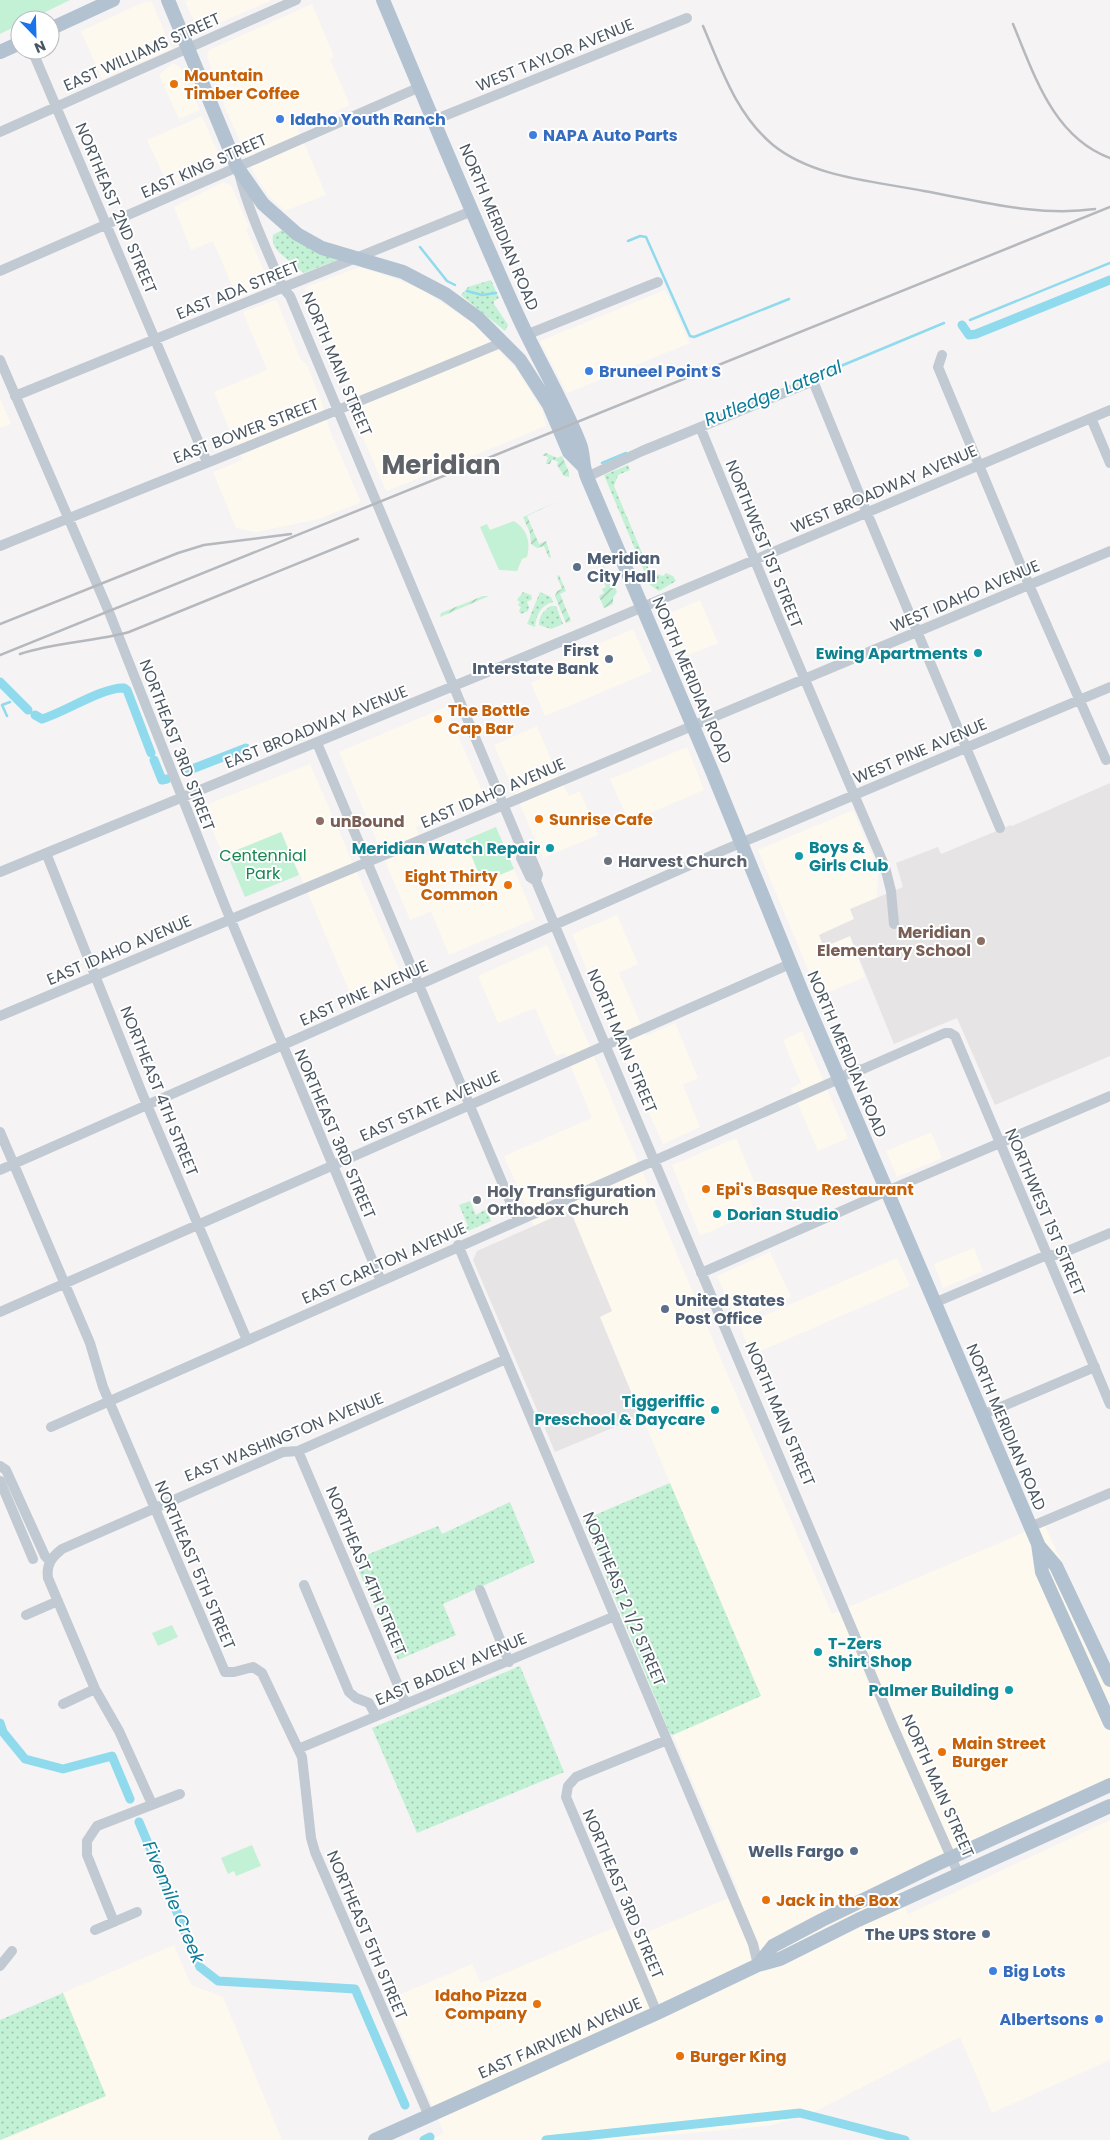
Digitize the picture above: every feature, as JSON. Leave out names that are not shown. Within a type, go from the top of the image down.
[{"type":"main road","points":[[60,24],[113,0]]},
{"type":"main road","name":"NORTH MAIN STREET","points":[[168,0],[237,167]]},
{"type":"main road","name":"NORTH MERIDIAN ROAD","points":[[384,0],[526,335],[563,404],[578,438],[585,471],[693,726],[790,964],[1030,1527],[1038,1544],[1056,1566],[1110,1680]]},
{"type":"main road","name":"NORTH MERIDIAN ROAD","points":[[237,167],[263,204],[297,234],[322,248],[403,272],[444,294],[478,318],[520,360],[549,405],[569,452],[585,471]]},
{"type":"main road","name":"NORTH MERIDIAN ROAD","points":[[1038,1544],[1042,1572],[1110,1723]]},
{"type":"main road","name":"EAST FAIRVIEW AVENUE","points":[[758,1965],[773,1946],[837,1912],[1110,1785]]},
{"type":"main road","name":"EAST FAIRVIEW AVENUE","points":[[375,2140],[657,2013],[758,1965],[780,1959],[858,1920],[1110,1806]]},
{"type":"street","name":"EAST WILLIAMS STREET","points":[[0,132],[296,0]]},
{"type":"street","name":"WEST TAYLOR AVENUE","points":[[434,120],[687,18]]},
{"type":"street","name":"NORTHEAST 2ND STREET","points":[[36,60],[207,462]]},
{"type":"street","name":"EAST KING STREET","points":[[0,271],[420,87]]},
{"type":"street","name":"NORTH MAIN STREET","points":[[237,167],[246,199],[283,288],[290,296],[524,852],[530,855],[538,874],[536,882],[959,1875]]},
{"type":"street","name":"EAST ADA STREET","points":[[15,396],[472,211]]},
{"type":"street","points":[[526,335],[658,282]]},
{"type":"street","name":"EAST BOWER STREET","points":[[0,546],[338,411],[503,342]]},
{"type":"street","points":[[942,355],[938,367],[1029,585],[1106,760]]},
{"type":"street","name":"NORTHEAST 3RD STREET","points":[[0,360],[111,616],[230,919],[381,1281]]},
{"type":"street","points":[[585,471],[642,451],[813,381],[1000,828]]},
{"type":"street","name":"WEST BROADWAY AVENUE","points":[[642,608],[1110,410]]},
{"type":"street","points":[[1091,418],[1110,463]]},
{"type":"street","name":"NORTHWEST 1ST STREET","points":[[700,427],[852,795],[885,867],[891,891],[894,924]]},
{"type":"street","name":"WEST IDAHO AVENUE","points":[[693,726],[1110,551]]},
{"type":"street","name":"EAST BROADWAY AVENUE","points":[[0,872],[642,608]]},
{"type":"street","name":"WEST PINE AVENUE","points":[[741,843],[1110,687]]},
{"type":"street","name":"EAST IDAHO AVENUE","points":[[0,1016],[693,726]]},
{"type":"street","points":[[317,743],[518,1220]]},
{"type":"street","name":"EAST PINE AVENUE","points":[[0,1170],[741,843]]},
{"type":"street","name":"NORTHEAST 4TH STREET","points":[[46,853],[147,1105],[246,1340]]},
{"type":"street","name":"EAST STATE AVENUE","points":[[0,1312],[790,964]]},
{"type":"street","name":"NORTHWEST 1ST STREET","points":[[950,1033],[955,1036],[1110,1404]]},
{"type":"street","name":"EAST CARLTON AVENUE","points":[[51,1427],[839,1079],[854,1070],[863,1069],[950,1033]]},
{"type":"street","points":[[701,1273],[1110,1096]]},
{"type":"street","name":"NORTHEAST 5TH STREET","points":[[0,1132],[90,1343],[103,1387],[225,1672],[234,1672],[253,1667],[262,1673],[302,1757],[311,1838],[315,1852],[429,2116]]},
{"type":"street","points":[[934,1303],[1047,1255],[1058,1255],[1110,1233]]},
{"type":"street","name":"NORTHEAST 2 1/2 STREET","points":[[458,1246],[753,1944],[758,1965]]},
{"type":"street","name":"EAST WASHINGTON AVENUE","points":[[50,1561],[62,1549],[154,1508],[283,1452],[298,1451],[506,1359]]},
{"type":"street","points":[[982,1415],[1094,1368]]},
{"type":"street","name":"NORTHEAST 4TH STREET","points":[[298,1451],[406,1704]]},
{"type":"street","points":[[0,1466],[6,1470],[45,1556],[50,1561],[47,1571],[48,1578],[95,1690],[119,1731],[152,1804]]},
{"type":"street","points":[[0,1481],[33,1559]]},
{"type":"street","points":[[1030,1527],[1110,1493]]},
{"type":"street","points":[[304,1585],[349,1692],[356,1698],[369,1703],[376,1716]]},
{"type":"street","points":[[480,1590],[509,1662]]},
{"type":"street","points":[[26,1615],[58,1601]]},
{"type":"street","name":"EAST BADLEY AVENUE","points":[[298,1749],[615,1616]]},
{"type":"street","points":[[64,1704],[95,1690]]},
{"type":"street","name":"NORTHEAST 3RD STREET","points":[[657,2013],[566,1797],[568,1786],[576,1777],[667,1740]]},
{"type":"street","points":[[114,1922],[87,1855],[87,1841],[97,1826],[180,1794]]},
{"type":"street","points":[[95,1930],[137,1912]]},
{"type":"street","points":[[0,1966],[12,1951]]},
{"type":"shaded area","points":[[188,0],[272,0],[199,32],[185,2]]},
{"type":"shaded area","points":[[146,1],[152,2],[172,49],[102,79],[81,31]]},
{"type":"shaded area","points":[[312,4],[334,57],[330,59],[350,105],[298,129],[326,195],[285,211],[269,196],[254,174],[224,105],[207,56],[209,50]]},
{"type":"shaded area","points":[[173,63],[181,68],[200,110],[179,119],[159,75]]},
{"type":"shaded area","points":[[202,116],[220,158],[219,161],[214,167],[213,165],[168,185],[147,140]]},
{"type":"shaded area","points":[[223,182],[231,185],[249,227],[246,229],[270,285],[238,299],[213,241],[191,250],[174,207]]},
{"type":"shaded area","points":[[360,267],[399,280],[424,291],[474,324],[517,370],[542,410],[546,426],[387,491],[356,421],[349,395],[305,289],[308,286]]},
{"type":"shaded area","points":[[665,290],[690,343],[567,393],[540,341]]},
{"type":"shaded area","points":[[277,301],[300,358],[307,365],[321,400],[330,431],[361,502],[319,519],[256,532],[236,528],[213,472],[242,460],[214,392],[267,370],[243,312]]},
{"type":"shaded area","points":[[0,399],[11,424],[0,428]]},
{"type":"shaded area","points":[[700,600],[718,643],[681,658],[663,616]]},
{"type":"shaded area","points":[[633,629],[652,671],[545,716],[531,683],[541,679],[537,670]]},
{"type":"shaded area","points":[[446,707],[485,798],[416,827],[427,855],[465,840],[482,882],[514,869],[535,919],[449,955],[431,911],[410,920],[339,752]]},
{"type":"shaded area","points":[[537,726],[555,769],[569,796],[580,791],[598,835],[543,858],[494,745]]},
{"type":"shaded area","points":[[687,747],[704,790],[629,822],[610,779]]},
{"type":"shaded area","points":[[310,764],[402,976],[352,998],[282,832],[227,854],[219,846],[203,806]]},
{"type":"shaded area","name":"Meridian Elementary School","points":[[1110,783],[1110,1056],[995,1105],[957,1018],[894,1044],[850,936],[824,947],[819,935],[854,919],[850,909],[903,887],[896,863],[938,847],[941,854],[1012,826]]},
{"type":"shaded area","points":[[853,810],[878,870],[877,898],[850,909],[854,919],[819,935],[824,947],[850,936],[865,977],[819,996],[758,850]]},
{"type":"shaded area","points":[[617,915],[638,964],[619,973],[646,1036],[675,1023],[698,1078],[683,1085],[700,1127],[663,1144],[619,1048],[572,934]]},
{"type":"shaded area","points":[[547,945],[729,1378],[832,1614],[1018,1535],[1043,1522],[1110,1664],[1110,1778],[893,1879],[908,1914],[1110,1820],[1110,2060],[992,2113],[960,2037],[808,2115],[768,2126],[615,2140],[428,2140],[444,2133],[387,2000],[472,1964],[481,1983],[625,1923],[633,1938],[739,1892],[673,1735],[761,1696],[599,1316],[612,1311],[570,1211],[534,1226],[504,1156],[592,1118],[565,1053],[556,1056],[535,1008],[498,1023],[478,976]]},
{"type":"shaded area","points":[[802,1031],[848,1138],[818,1151],[791,1088],[801,1083],[783,1040]]},
{"type":"shaded area","points":[[931,1132],[942,1158],[897,1177],[886,1151]]},
{"type":"shaded area","points":[[736,1138],[756,1186],[746,1190],[755,1212],[700,1236],[672,1165]]},
{"type":"shaded area","points":[[570,1210],[612,1311],[600,1317],[641,1416],[555,1452],[473,1260],[477,1251]]},
{"type":"shaded area","points":[[974,1248],[983,1271],[943,1288],[934,1264]]},
{"type":"shaded area","points":[[770,1252],[791,1297],[737,1321],[717,1276]]},
{"type":"shaded area","points":[[897,1258],[910,1286],[751,1355],[740,1326]]},
{"type":"shaded area","points":[[174,1945],[191,1985],[223,1997],[282,2140],[3,2140],[106,2096],[63,1993]]},
{"type":"green space","points":[[0,0],[70,0],[50,10],[10,10],[10,29],[0,34]]},
{"type":"green space","points":[[282,230],[301,243],[337,260],[304,273],[300,270],[297,271],[278,251],[273,241],[273,235]]},
{"type":"green space","points":[[491,280],[499,298],[494,301],[494,304],[508,325],[505,331],[461,295],[468,287]]},
{"type":"green space","points":[[546,453],[557,458],[562,456],[569,472],[569,477],[564,476],[557,465],[558,462],[552,459],[550,464],[546,464],[548,457],[542,455]]},
{"type":"green space","points":[[628,465],[630,470],[618,475],[614,486],[650,572],[663,576],[666,573],[673,576],[676,581],[659,591],[650,585],[604,475]]},
{"type":"green space","points":[[559,501],[527,516],[539,544],[546,541],[551,557],[549,558],[544,546],[537,548],[531,544],[530,533],[523,517]]},
{"type":"green space","points":[[514,521],[527,536],[527,557],[522,559],[517,571],[499,570],[480,527],[487,524],[490,530]]},
{"type":"green space","points":[[602,557],[608,583],[615,587],[617,592],[613,598],[613,604],[604,608],[599,596],[604,593],[602,589],[606,587],[602,578],[605,576]]},
{"type":"green space","points":[[559,575],[566,591],[560,594],[571,621],[566,623],[555,596],[557,591],[562,589],[557,576]]},
{"type":"green space","points":[[523,592],[531,595],[532,599],[527,602],[528,611],[521,614],[519,611],[521,607],[518,605],[520,602],[517,600]]},
{"type":"green space","points":[[540,592],[551,597],[553,602],[545,605],[540,611],[535,627],[527,624]]},
{"type":"green space","points":[[483,596],[489,596],[440,617],[441,613]]},
{"type":"green space","points":[[551,606],[556,606],[563,624],[551,629],[539,625],[542,614]]},
{"type":"green space","points":[[496,827],[514,869],[482,882],[465,840]]},
{"type":"green space","name":"Centennial Park","points":[[281,832],[299,875],[245,897],[227,854]]},
{"type":"green space","points":[[470,1201],[476,1215],[486,1209],[491,1221],[461,1234],[468,1226],[459,1205]]},
{"type":"green space","points":[[670,1483],[761,1696],[673,1735],[670,1734],[583,1520]]},
{"type":"green space","points":[[510,1502],[535,1562],[443,1604],[456,1635],[398,1660],[354,1560],[438,1526],[442,1534]]},
{"type":"green space","points":[[172,1625],[178,1637],[158,1646],[152,1633]]},
{"type":"green space","points":[[520,1666],[564,1772],[417,1833],[372,1728]]},
{"type":"green space","points":[[252,1845],[261,1866],[236,1876],[234,1871],[228,1874],[221,1858]]},
{"type":"green space","points":[[63,1993],[106,2096],[0,2140],[0,2020]]},
{"type":"waterway","points":[[628,241],[640,236],[646,237],[690,336],[694,337],[789,299]]},
{"type":"waterway","points":[[420,247],[447,281],[455,285]]},
{"type":"waterway","points":[[970,320],[1110,263]]},
{"type":"waterway","name":"Rutledge Lateral","points":[[962,325],[969,335],[976,334],[1110,280]]},
{"type":"waterway","points":[[467,291],[482,295],[496,293]]},
{"type":"waterway","name":"Rutledge Lateral","points":[[812,378],[944,323]]},
{"type":"waterway","name":"Rutledge Lateral","points":[[602,463],[626,453]]},
{"type":"waterway","points":[[0,682],[28,710]]},
{"type":"waterway","points":[[35,715],[42,719],[106,691],[124,688],[127,690],[151,753]]},
{"type":"waterway","points":[[7,716],[2,705],[10,702]]},
{"type":"waterway","points":[[187,771],[246,748]]},
{"type":"waterway","points":[[154,760],[162,780],[167,779]]},
{"type":"waterway","name":"Fivemile Creek","points":[[0,1723],[3,1732],[25,1759],[63,1769],[112,1756],[130,1799]]},
{"type":"waterway","name":"Fivemile Creek","points":[[139,1822],[200,1967],[218,1981],[355,1989],[405,2105]]},
{"type":"waterway","name":"Fivemile Creek","points":[[546,2140],[800,2113],[905,2140]]},
{"type":"waterway","points":[[424,2140],[430,2137]]},
{"type":"railway","points":[[1013,24],[1038,83],[1060,120],[1090,148],[1110,158]]},
{"type":"railway","points":[[703,26],[723,74],[739,105],[749,119],[773,145],[807,165],[845,177],[1009,207],[1052,211],[1095,209]]},
{"type":"railway","points":[[0,655],[1110,207]]},
{"type":"railway","points":[[0,624],[178,553],[204,545],[291,534]]},
{"type":"railway","points":[[20,654],[47,647],[129,632],[358,539]]},
{"type":"place","name":"Mountain Timber Coffee","points":[[174,84]]},
{"type":"place","name":"Idaho Youth Ranch","points":[[280,119]]},
{"type":"place","name":"NAPA Auto Parts","points":[[533,135]]},
{"type":"place","name":"Bruneel Point S","points":[[589,371]]},
{"type":"place","name":"Meridian City Hall","points":[[577,567]]},
{"type":"place","name":"Ewing Apartments","points":[[978,653]]},
{"type":"place","name":"First Interstate Bank","points":[[609,659]]},
{"type":"place","name":"The Bottle Cap Bar","points":[[438,719]]},
{"type":"place","name":"Sunrise Cafe","points":[[539,819]]},
{"type":"place","name":"unBound","points":[[320,821]]},
{"type":"place","name":"Meridian Watch Repair","points":[[550,848]]},
{"type":"place","name":"Boys & Girls Club","points":[[799,856]]},
{"type":"place","name":"Harvest Church","points":[[608,861]]},
{"type":"place","name":"Eight Thirty Common","points":[[508,885]]},
{"type":"place","name":"Meridian Elementary School","points":[[981,941]]},
{"type":"place","name":"Epi's Basque Restaurant","points":[[706,1189]]},
{"type":"place","name":"Holy Transfiguration Orthodox Church","points":[[477,1200]]},
{"type":"place","name":"Dorian Studio","points":[[717,1214]]},
{"type":"place","name":"United States Post Office","points":[[665,1309]]},
{"type":"place","name":"Tiggeriffic Preschool & Daycare","points":[[715,1410]]},
{"type":"place","name":"T-Zers Shirt Shop","points":[[818,1652]]},
{"type":"place","name":"Palmer Building","points":[[1009,1690]]},
{"type":"place","name":"Main Street Burger","points":[[942,1752]]},
{"type":"place","name":"Wells Fargo","points":[[854,1851]]},
{"type":"place","name":"Jack in the Box","points":[[766,1900]]},
{"type":"place","name":"The UPS Store","points":[[986,1934]]},
{"type":"place","name":"Big Lots","points":[[993,1971]]},
{"type":"place","name":"Idaho Pizza Company","points":[[537,2004]]},
{"type":"place","name":"Albertsons","points":[[1099,2019]]},
{"type":"place","name":"Burger King","points":[[680,2056]]},
{"type":"district","name":"Meridian","points":[[441,465]]}]
